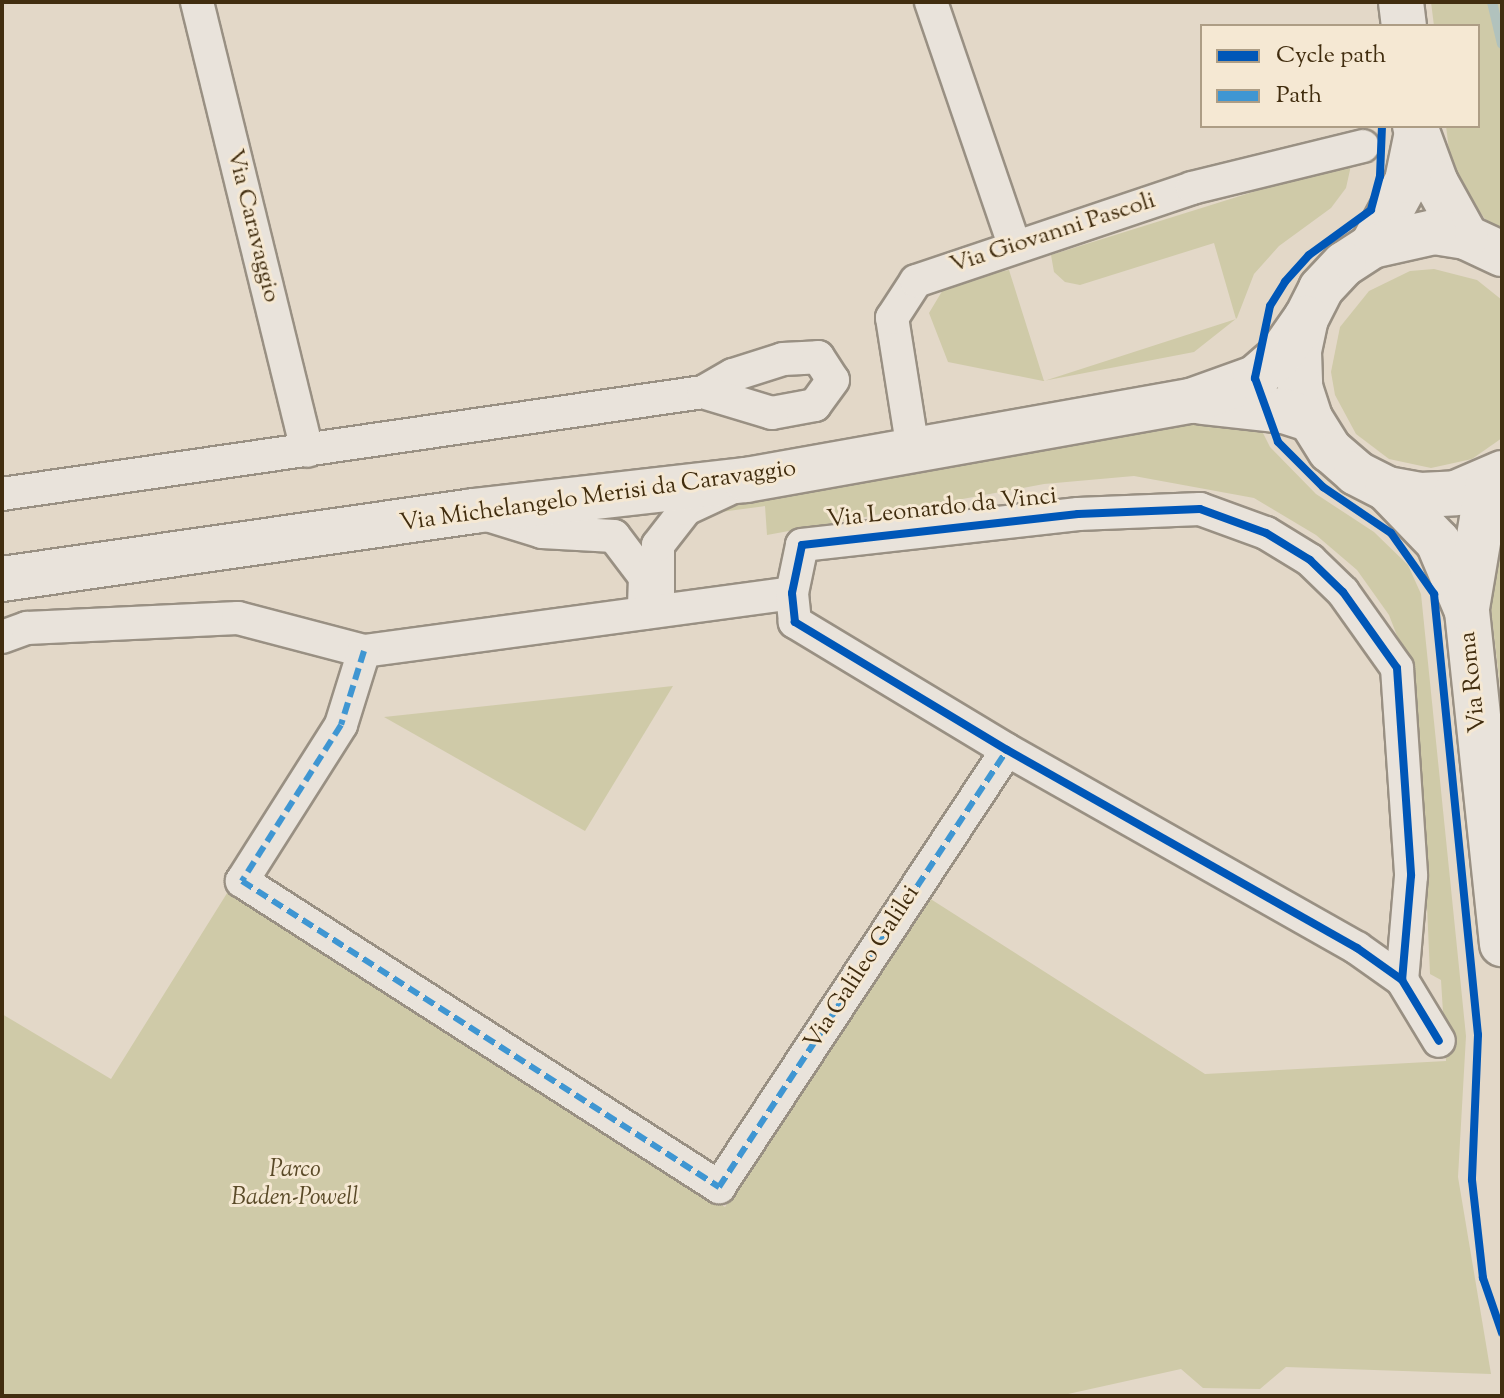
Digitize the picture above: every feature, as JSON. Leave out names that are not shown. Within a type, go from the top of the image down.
[{"type":"street","name":"Via Caravaggio","points":[[197,2],[307,451]]},
{"type":"street","points":[[931,2],[1014,244]]},
{"type":"street","points":[[1401,2],[1404,24]]},
{"type":"street","name":"Via Roma","points":[[1416,131],[1484,246]]},
{"type":"street","name":"Via Roma","points":[[1372,246],[1407,181],[1416,131]]},
{"type":"street","name":"Via Giovanni Pascoli","points":[[913,450],[892,318],[916,281],[1014,244],[1192,188],[1363,146]]},
{"type":"street","name":"Via Roma","points":[[1484,246],[1434,232],[1372,246],[1336,272],[1306,318],[1299,364],[1311,420],[1347,465],[1387,489],[1438,542],[1467,611],[1502,944]]},
{"type":"street","name":"Via Michelangelo Merisi da Caravaggio","points":[[2,579],[473,511],[746,480],[1191,401],[1255,378],[1278,358],[1306,318]]},
{"type":"street","points":[[2,494],[703,392]]},
{"type":"street","name":"Via Michelangelo Merisi da Caravaggio","points":[[1191,401],[1284,411],[1311,420]]},
{"type":"street","name":"Via Roma","points":[[1387,489],[1421,495],[1456,493],[1495,478]]},
{"type":"street","name":"Via Roma","points":[[1467,611],[1495,478]]},
{"type":"street","points":[[651,612],[658,545],[686,509],[746,480]]},
{"type":"street","name":"Via Leonardo da Vinci","points":[[792,593],[802,545],[1078,514],[1200,509],[1266,533],[1310,560],[1343,592],[1397,668],[1411,876],[1402,980]]},
{"type":"street","points":[[473,511],[542,532],[614,536],[645,577],[651,612]]},
{"type":"street","points":[[2,637],[27,628],[238,618],[364,651],[792,593],[795,622],[1007,750],[1357,948],[1402,980],[1439,1041]]},
{"type":"street","name":"Via Galileo Galilei","points":[[364,651],[341,725],[242,881],[719,1187],[1007,750]]},
{"type":"green space","points":[[1431,2],[1502,2],[1502,242],[1452,174],[1446,128],[1480,128],[1480,24],[1434,24]]},
{"type":"green space","points":[[1352,161],[1346,188],[1331,208],[1279,246],[1254,274],[1236,319],[1214,243],[1080,285],[1065,282],[1054,272],[1051,255]]},
{"type":"green space","points":[[1434,269],[1477,280],[1502,300],[1502,438],[1472,459],[1431,468],[1389,459],[1356,434],[1335,395],[1331,372],[1340,327],[1369,291],[1410,271]]},
{"type":"green space","points":[[1009,270],[1044,381],[948,362],[929,313],[947,283]]},
{"type":"green space","points":[[1236,319],[1194,352],[1045,381]]},
{"type":"green space","name":"Parco Baden-Powell","points":[[1190,414],[1260,427],[1270,447],[1316,494],[1374,532],[1408,565],[1421,594],[1466,1036],[1458,1177],[1491,1374],[1286,1367],[1260,1389],[1203,1388],[1181,1369],[1059,1396],[2,1396],[2,1014],[111,1079],[229,890],[725,1207],[929,898],[1205,1074],[1446,1061],[1441,980],[1430,974],[1422,793],[1404,654],[1389,615],[1357,570],[1316,535],[1254,498],[1134,476],[1044,484],[767,535],[765,506],[706,514],[725,502]]},
{"type":"green space","points":[[1502,542],[1502,703],[1489,593]]},
{"type":"green space","points":[[673,686],[585,831],[384,717]]},
{"type":"waterway","points":[[1492,2],[1502,44]]},
{"type":"marked path","points":[[364,651],[341,725],[242,881],[719,1187],[1007,750]]},
{"type":"cycle path","points":[[1382,128],[1380,176],[1371,210],[1309,255],[1285,282],[1270,306],[1255,378],[1278,442],[1323,487],[1391,533],[1434,594],[1478,1035],[1472,1180],[1483,1278],[1502,1333]]},
{"type":"cycle path","points":[[1402,980],[1357,948],[1007,750],[795,622],[792,593],[802,545],[1078,514],[1200,509],[1266,533],[1310,560],[1343,592],[1397,668],[1411,876],[1402,980],[1439,1041]]}]
